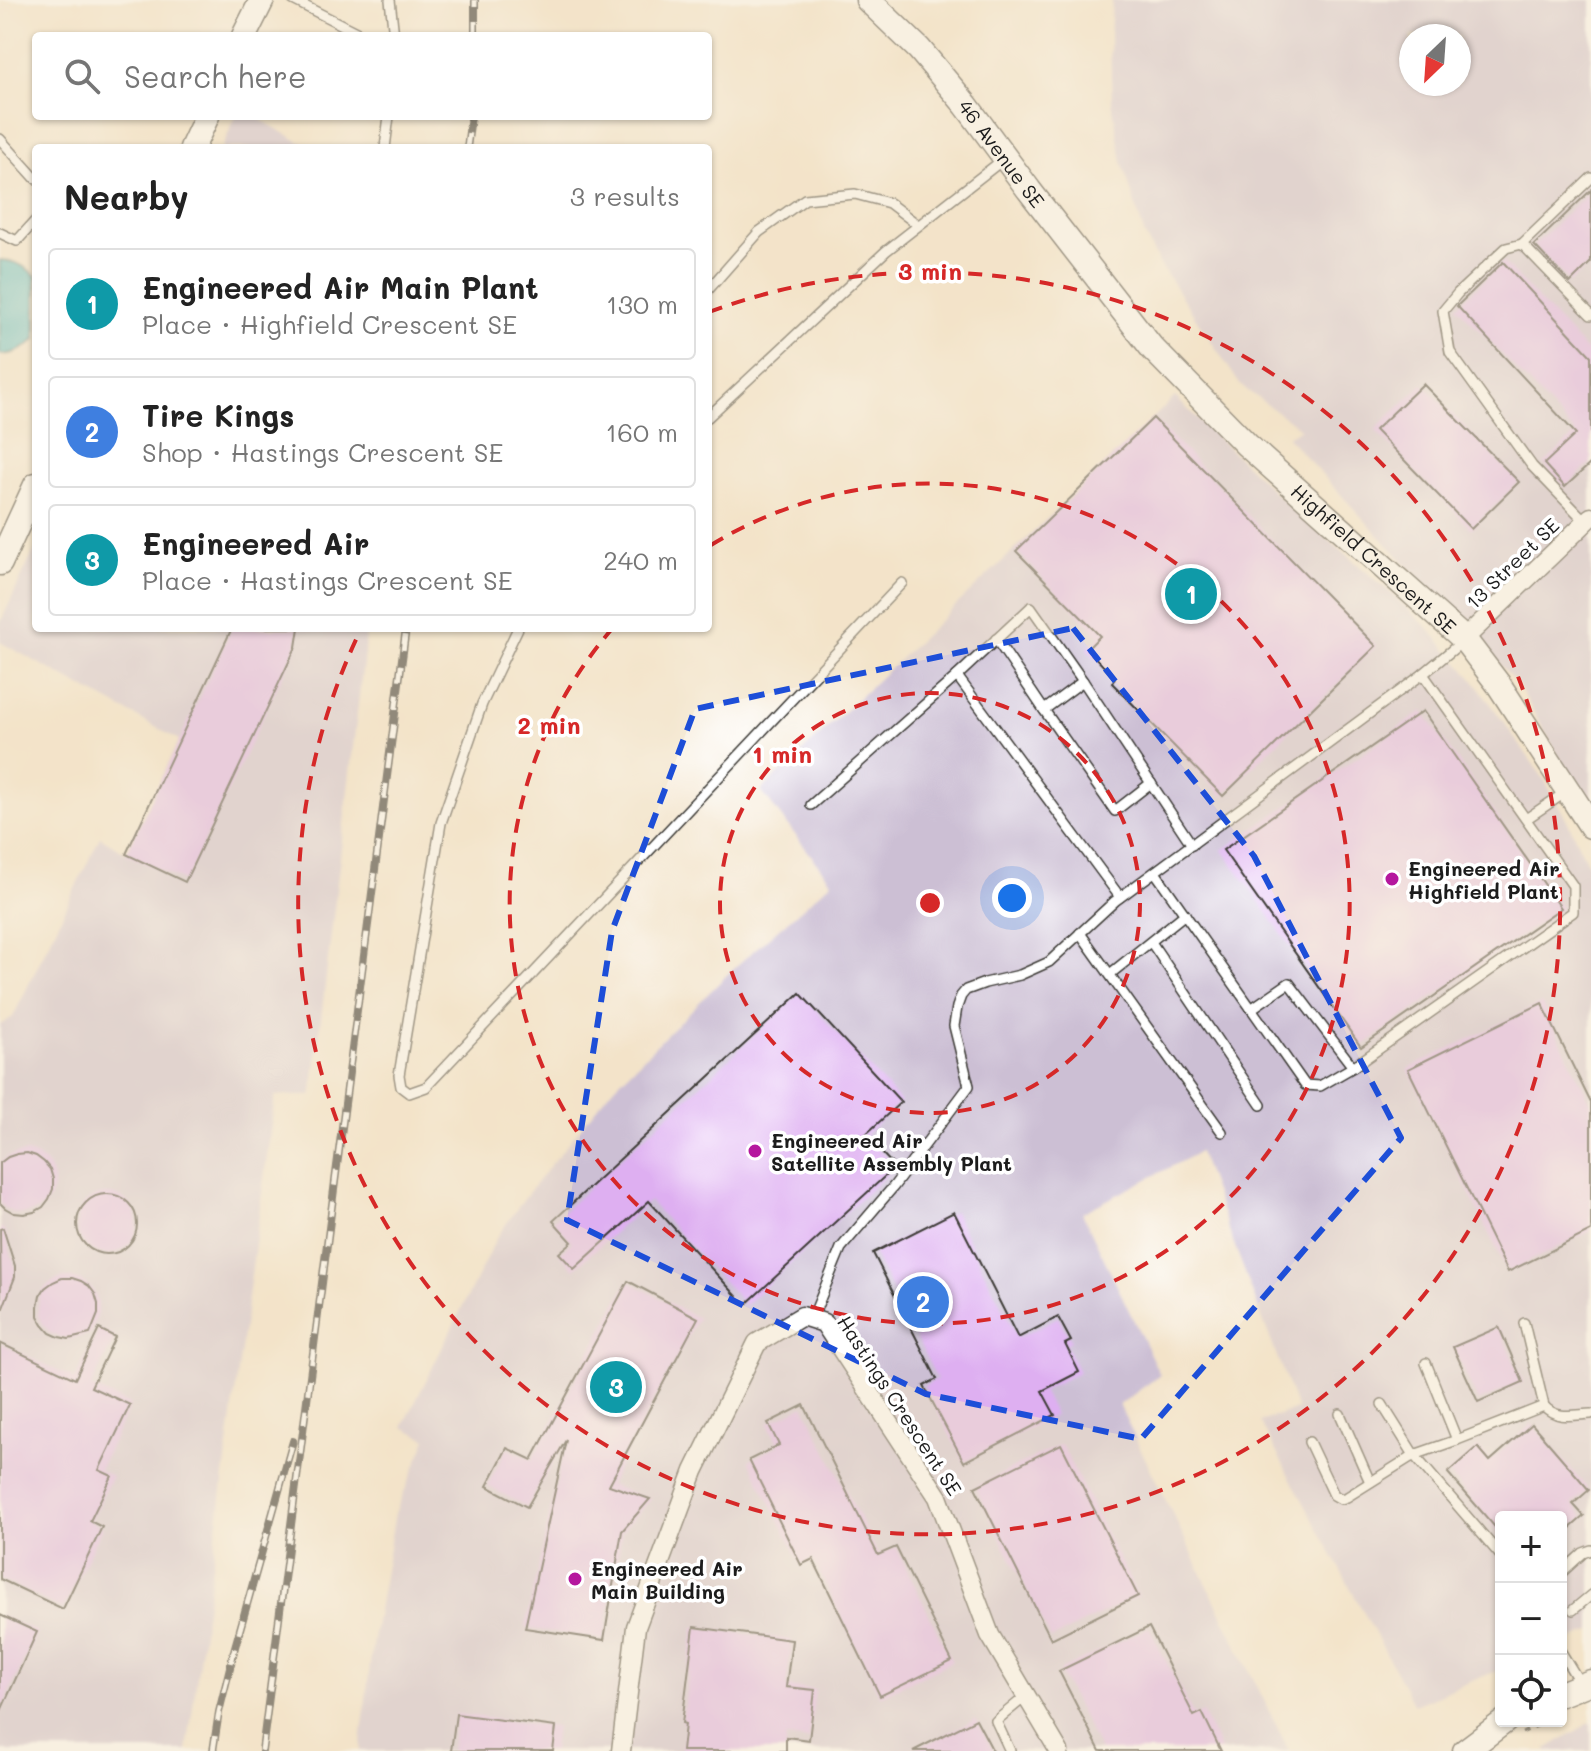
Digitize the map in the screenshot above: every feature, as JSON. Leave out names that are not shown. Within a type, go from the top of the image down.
[{"type":"street","points":[[246,32],[262,0]]},
{"type":"street","name":"46 Avenue SE","points":[[868,0],[919,49],[966,105],[1128,316]]},
{"type":"street","points":[[194,144],[205,120]]},
{"type":"street","name":"Highfield Crescent SE","points":[[1128,316],[1152,348],[1247,445],[1464,639],[1499,685],[1591,826]]},
{"type":"street","points":[[0,563],[32,494]]},
{"type":"street","name":"13 Street SE","points":[[1464,639],[1588,520]]},
{"type":"street","name":"Hastings Crescent SE","points":[[621,1751],[636,1627],[694,1471],[757,1343],[802,1316],[824,1323],[938,1497],[990,1635],[1059,1751]]},
{"type":"street","points":[[1465,1751],[1497,1727]]},
{"type":"lane","points":[[293,0],[356,32]]},
{"type":"lane","points":[[390,0],[394,32]]},
{"type":"lane","points":[[386,144],[388,120]]},
{"type":"lane","points":[[0,139],[32,175]]},
{"type":"lane","points":[[712,413],[886,251],[1005,158]]},
{"type":"lane","points":[[1588,520],[1532,466],[1450,352],[1443,311],[1506,248],[1522,244],[1591,178]]},
{"type":"lane","points":[[712,285],[759,232],[805,199],[855,194],[889,203],[918,225]]},
{"type":"lane","points":[[0,233],[17,241],[32,224]]},
{"type":"lane","points":[[1522,244],[1589,309]]},
{"type":"lane","points":[[516,632],[482,704],[441,823],[399,1075],[401,1087],[409,1093],[426,1087],[902,583]]},
{"type":"lane","points":[[811,805],[1031,607],[1192,845]]},
{"type":"lane","points":[[996,639],[1115,811],[1151,783]]},
{"type":"lane","points":[[812,1319],[841,1248],[894,1186],[969,1086],[954,1026],[961,996],[966,990],[1020,975],[1049,962],[1120,897],[1423,674],[1464,639]]},
{"type":"lane","points":[[1155,872],[1305,1085],[1320,1086],[1353,1067],[1573,912],[1573,886],[1423,674]]},
{"type":"lane","points":[[957,676],[1120,897]]},
{"type":"lane","points":[[1044,710],[1083,681]]},
{"type":"lane","points":[[1526,819],[1568,791]]},
{"type":"lane","points":[[1110,974],[1185,914]]},
{"type":"lane","points":[[1080,933],[1222,1132]]},
{"type":"lane","points":[[1151,942],[1261,1105]]},
{"type":"lane","points":[[1251,1009],[1289,983],[1353,1067]]},
{"type":"lane","points":[[1524,1323],[1544,1406],[1560,1416],[1591,1414]]},
{"type":"lane","points":[[1426,1363],[1457,1440]]},
{"type":"lane","points":[[1382,1404],[1414,1455],[1495,1549]]},
{"type":"lane","points":[[1309,1442],[1334,1495],[1341,1499],[1414,1455],[1544,1406]]},
{"type":"lane","points":[[1340,1414],[1370,1482]]},
{"type":"lane","points":[[1567,1568],[1591,1550]]},
{"type":"lane","points":[[1573,1610],[1591,1595]]},
{"type":"lane","points":[[1562,1655],[1578,1687]]},
{"type":"lane","points":[[1010,1751],[996,1721],[1026,1696]]},
{"type":"highlighted area","points":[[1073,628],[1254,856],[1401,1138],[1141,1439],[926,1394],[567,1220],[612,931],[695,709]]},
{"type":"shaded area","points":[[1112,0],[1591,0],[1591,813],[1517,683],[1287,437],[1301,429],[1239,383],[1159,263],[1145,236],[1122,162],[1112,103]]},
{"type":"shaded area","points":[[234,120],[261,120],[304,144],[224,144]]},
{"type":"shaded area","points":[[1175,397],[1285,502],[1427,627],[1473,679],[1544,779],[1591,871],[1591,1631],[1567,1641],[1567,1511],[1495,1511],[1495,1671],[1414,1705],[1260,1422],[1297,1409],[1199,1152],[1082,1213],[1160,1375],[1119,1405],[1289,1751],[360,1751],[373,1639],[395,1513],[427,1439],[403,1427],[497,1237],[610,1091],[734,968],[832,882],[761,791]]},
{"type":"shaded area","points":[[32,555],[32,632],[367,632],[312,1096],[275,1096],[187,1751],[0,1751],[0,1025],[13,1017],[100,837],[126,853],[179,740],[0,642],[0,623]]},
{"type":"shaded area","points":[[1591,1722],[1591,1751],[1546,1749]]},
{"type":"water","points":[[0,260],[20,265],[32,272],[32,342],[20,350],[0,355]]},
{"type":"building","points":[[1591,190],[1591,262],[1570,283],[1534,245]]},
{"type":"building","points":[[1503,262],[1591,356],[1591,463],[1565,487],[1544,464],[1576,434],[1457,306]]},
{"type":"building","points":[[1423,384],[1519,482],[1471,529],[1375,430]]},
{"type":"building","points":[[1153,418],[1376,646],[1223,796],[1112,683],[1115,678],[1087,649],[1100,636],[1016,551]]},
{"type":"building","points":[[230,632],[298,632],[296,647],[185,882],[126,854]]},
{"type":"building","name":"Engineered Air Highfield Plant","points":[[1423,711],[1561,908],[1361,1047],[1223,850]]},
{"type":"building","name":"Engineered Air Satellite Assembly Plant","points":[[800,993],[901,1102],[865,1135],[895,1167],[745,1305],[649,1201],[574,1269],[559,1253],[572,1242],[553,1221]]},
{"type":"building","points":[[1542,1003],[1591,1103],[1591,1231],[1508,1272],[1408,1069]]},
{"type":"building","points":[[27,1153],[36,1156],[50,1169],[53,1189],[43,1207],[34,1212],[14,1213],[0,1203],[0,1163],[8,1157]]},
{"type":"building","points":[[107,1194],[119,1196],[128,1203],[135,1212],[135,1236],[128,1245],[119,1252],[107,1254],[95,1252],[86,1245],[79,1236],[77,1224],[79,1212],[86,1203],[95,1196]]},
{"type":"building","points":[[954,1212],[1018,1338],[1058,1317],[1071,1341],[1065,1344],[1079,1372],[1042,1391],[1055,1415],[964,1462],[924,1386],[937,1379],[873,1253]]},
{"type":"building","points":[[3,1228],[15,1266],[15,1277],[1,1313],[0,1229]]},
{"type":"building","points":[[62,1278],[81,1281],[95,1294],[98,1314],[90,1334],[69,1339],[59,1337],[50,1333],[38,1316],[40,1296],[45,1288]]},
{"type":"building","points":[[628,1281],[698,1318],[609,1485],[650,1499],[622,1531],[604,1640],[525,1628],[566,1440],[527,1507],[487,1486],[507,1448],[532,1460]]},
{"type":"building","points":[[1499,1327],[1523,1382],[1478,1402],[1453,1347]]},
{"type":"building","points":[[99,1329],[115,1337],[91,1387],[130,1405],[99,1470],[112,1476],[90,1521],[102,1527],[63,1609],[0,1579],[0,1343],[75,1379]]},
{"type":"building","points":[[804,1405],[878,1555],[896,1547],[952,1661],[880,1696],[813,1559],[801,1565],[749,1460],[779,1445],[768,1423]]},
{"type":"building","points":[[1532,1424],[1589,1490],[1573,1504],[1584,1516],[1567,1531],[1567,1511],[1495,1511],[1495,1527],[1448,1473],[1478,1447],[1490,1461]]},
{"type":"building","points":[[1061,1444],[1138,1596],[1051,1639],[975,1487]]},
{"type":"building","points":[[0,1615],[37,1632],[0,1713]]},
{"type":"building","points":[[694,1627],[792,1640],[786,1687],[815,1690],[809,1740],[786,1737],[786,1751],[682,1751],[685,1724],[682,1723]]},
{"type":"building","points":[[1149,1627],[1194,1716],[1202,1712],[1221,1751],[1100,1751],[1059,1671]]},
{"type":"building","points":[[456,1714],[556,1727],[553,1751],[451,1751]]},
{"type":"building","points":[[976,1719],[993,1751],[913,1751]]},
{"type":"railway","points":[[475,0],[475,32]]},
{"type":"railway","points":[[468,144],[470,120]]},
{"type":"railway","points":[[262,1751],[405,632]]},
{"type":"railway","points":[[213,1751],[235,1647],[293,1441]]},
{"type":"place","name":"Engineered Air Main Plant","points":[[1191,594]]},
{"type":"place","name":"Engineered Air Highfield Plant","points":[[1392,879]]},
{"type":"place","name":"Engineered Air Satellite Assembly Plant","points":[[755,1151]]},
{"type":"place","name":"Tire Kings","points":[[923,1302]]},
{"type":"place","name":"Engineered Air","points":[[616,1387]]},
{"type":"place","name":"Engineered Air Main Building","points":[[575,1579]]}]
